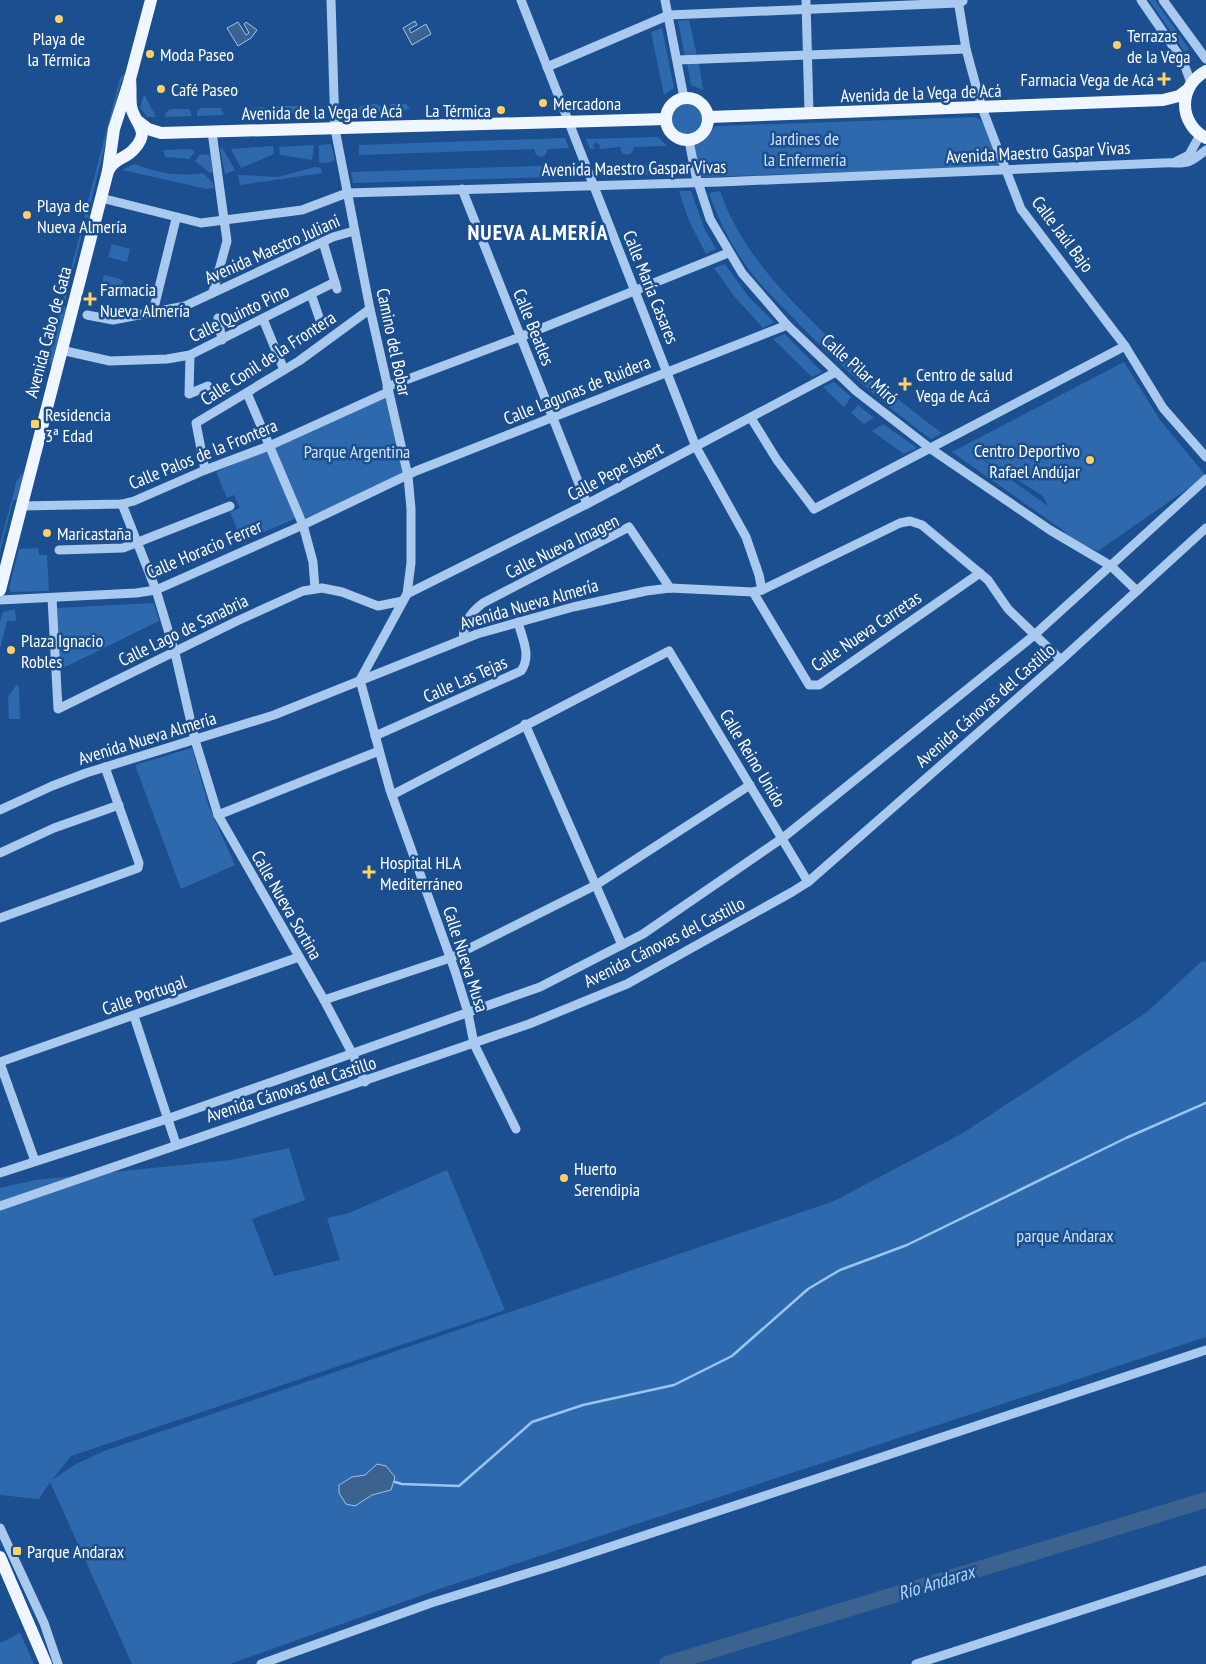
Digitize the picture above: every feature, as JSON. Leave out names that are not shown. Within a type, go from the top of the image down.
[{"type":"main road","name":"Avenida Cabo de Gata","points":[[0,590],[108,171],[108,157],[112,146],[114,129],[130,79],[151,0]]},
{"type":"main road","name":"Avenida de la Vega de Acá","points":[[709,117],[1163,100],[1179,96],[1206,71]]},
{"type":"main road","name":"Avenida Cabo de Gata","points":[[130,79],[131,105],[137,119]]},
{"type":"main road","points":[[1189,86],[1184,102],[1186,115],[1191,126],[1203,136]]},
{"type":"main road","points":[[684,98],[700,102],[706,109],[709,117],[703,134],[689,141],[680,139],[672,133],[666,119],[670,106],[684,98]]},
{"type":"main road","points":[[1163,100],[1178,107],[1186,115]]},
{"type":"main road","points":[[108,171],[114,162],[132,152],[138,145],[142,132],[137,119],[128,113],[118,120]]},
{"type":"main road","name":"Avenida de la Vega de Acá","points":[[137,119],[148,130],[160,133],[666,119]]},
{"type":"main road","name":"Avenida de la Vega de Acá","points":[[138,145],[160,133]]},
{"type":"main road","points":[[112,146],[116,152],[125,155]]},
{"type":"main road","points":[[0,1557],[46,1664]]},
{"type":"street","name":"Camino del Bobar","points":[[331,0],[335,129],[370,309],[408,476],[412,508],[411,562],[405,597],[360,680]]},
{"type":"street","name":"Calle María Casares","points":[[521,0],[696,447],[746,537],[759,574],[757,591]]},
{"type":"street","points":[[665,0],[684,98]]},
{"type":"street","points":[[1141,0],[1183,61],[1189,86]]},
{"type":"street","points":[[1163,0],[1206,59]]},
{"type":"street","points":[[547,67],[669,15],[806,4],[960,1]]},
{"type":"street","name":"Calle Jaúl Bajo","points":[[960,1],[966,49],[982,108],[1022,209],[1125,346],[1163,408],[1206,457]]},
{"type":"street","points":[[806,4],[809,114]]},
{"type":"street","points":[[678,60],[966,49]]},
{"type":"street","points":[[212,132],[227,241],[213,292]]},
{"type":"street","points":[[1175,162],[1189,155],[1203,136]]},
{"type":"street","name":"Calle Pilar Miró","points":[[689,141],[698,182],[710,218],[728,253],[760,295],[787,325],[856,391],[931,449],[1050,530],[1111,566],[1137,591]]},
{"type":"street","name":"Avenida Maestro Gaspar Vivas","points":[[101,198],[176,219],[200,223],[302,210],[347,192],[593,186],[1187,163],[1195,160],[1206,150]]},
{"type":"street","name":"Calle Beatles","points":[[462,189],[587,504]]},
{"type":"street","points":[[154,312],[176,219]]},
{"type":"street","name":"Avenida Maestro Juliani","points":[[87,315],[112,320],[185,306],[323,242],[354,231]]},
{"type":"street","name":"Calle Quinto Pino","points":[[62,350],[110,361],[167,359],[190,355],[311,294],[336,286],[323,242]]},
{"type":"street","name":"Calle Palos de la Frontera","points":[[21,506],[122,504],[268,446],[388,390],[728,253]]},
{"type":"street","name":"Calle Quinto Pino","points":[[311,294],[321,323]]},
{"type":"street","name":"Calle Conil de la Frontera","points":[[205,470],[196,423],[284,370],[370,309]]},
{"type":"street","points":[[218,318],[222,340]]},
{"type":"street","points":[[263,319],[284,370]]},
{"type":"street","name":"Calle Lagunas de Ruidera","points":[[408,476],[787,325]]},
{"type":"street","points":[[751,418],[777,460],[814,509],[1125,346]]},
{"type":"street","points":[[190,355],[189,394],[208,386]]},
{"type":"street","name":"Calle Pepe Isbert","points":[[405,597],[587,504],[836,372]]},
{"type":"street","points":[[247,393],[303,525],[314,562],[315,590]]},
{"type":"street","name":"Calle Horacio Ferrer","points":[[0,600],[136,593],[156,590],[408,476]]},
{"type":"street","name":"Avenida Cánovas del Castillo","points":[[0,1173],[167,1119],[540,987],[643,934],[782,839],[1034,634],[1206,479]]},
{"type":"street","name":"Calle Nueva Sortina","points":[[122,504],[156,590],[174,653],[195,740],[218,815],[324,1000],[352,1053],[364,1082]]},
{"type":"street","points":[[59,550],[124,548],[230,506]]},
{"type":"street","name":"Avenida Nueva Almería","points":[[0,810],[52,786],[105,767],[274,715],[463,638],[617,596],[670,588],[757,591],[900,523],[910,521],[922,525],[988,580],[1008,609],[1061,660]]},
{"type":"street","name":"Calle Nueva Imagen","points":[[463,638],[466,622],[471,614],[483,603],[629,527],[670,588]]},
{"type":"street","name":"Avenida Cánovas del Castillo","points":[[0,1206],[176,1144],[474,1044],[627,984],[808,882],[1061,660],[1206,528]]},
{"type":"street","name":"Calle Nueva Carretas","points":[[757,591],[809,685],[819,685],[980,573]]},
{"type":"street","name":"Calle Lago de Sanabria","points":[[52,598],[58,709],[303,592],[322,588],[342,592],[378,606],[405,597]]},
{"type":"street","name":"Calle Las Tejas","points":[[375,736],[521,671],[526,664],[527,654],[518,622]]},
{"type":"street","name":"Calle Reino Unido","points":[[525,724],[669,650],[808,882]]},
{"type":"street","name":"Calle Nueva Musa","points":[[360,680],[392,795],[450,958],[468,1013],[474,1044],[516,1130]]},
{"type":"street","points":[[392,795],[525,724],[622,945]]},
{"type":"street","points":[[218,815],[379,751]]},
{"type":"street","points":[[0,918],[138,868],[139,863],[105,767]]},
{"type":"street","points":[[324,1000],[450,958],[596,885],[750,785]]},
{"type":"street","points":[[0,853],[54,828],[119,805]]},
{"type":"street","name":"Calle Portugal","points":[[0,1063],[299,957]]},
{"type":"street","points":[[134,1016],[176,1144]]},
{"type":"street","points":[[0,1063],[35,1161]]},
{"type":"street","points":[[261,1664],[431,1602],[561,1564],[1206,1350]]},
{"type":"street","points":[[0,1528],[44,1623],[58,1664]]},
{"type":"street","points":[[916,1664],[1206,1570]]},
{"type":"green space","points":[[1149,0],[1155,0],[1189,49],[1185,52]]},
{"type":"green space","points":[[689,20],[697,56],[685,57],[678,21]]},
{"type":"green space","points":[[662,28],[674,88],[664,95],[651,32]]},
{"type":"green space","points":[[687,63],[699,63],[703,90],[691,85]]},
{"type":"green space","points":[[127,71],[125,80],[121,82],[88,213],[89,218],[84,217],[120,78]]},
{"type":"green space","points":[[144,94],[156,117],[147,117],[140,108]]},
{"type":"green space","points":[[687,103],[693,104],[698,108],[702,113],[702,125],[698,130],[693,134],[687,135],[681,134],[676,130],[672,125],[671,119],[672,113],[676,108],[681,104]]},
{"type":"green space","points":[[376,104],[382,107],[381,112],[359,113],[357,110],[361,106]]},
{"type":"green space","points":[[391,104],[406,104],[410,109],[386,111]]},
{"type":"green space","points":[[278,106],[305,106],[311,112],[274,115],[273,110]]},
{"type":"green space","points":[[262,107],[269,109],[270,114],[246,115],[247,109]]},
{"type":"green space","points":[[201,108],[221,108],[224,115],[197,116],[197,111]]},
{"type":"green space","points":[[170,109],[189,109],[192,116],[165,117]]},
{"type":"green space","name":"Jardines de la Enfermería","points":[[975,117],[983,122],[999,163],[993,167],[703,177],[699,174],[694,146],[716,126]]},
{"type":"green space","points":[[658,137],[667,146],[634,147],[632,153],[627,155],[622,153],[620,147],[599,149],[600,145],[595,142],[593,147],[596,149],[590,149],[586,139]]},
{"type":"green space","points":[[565,138],[569,148],[548,149],[545,155],[541,157],[536,155],[534,149],[359,155],[359,145]]},
{"type":"green space","points":[[331,144],[335,160],[327,163],[319,162],[319,145]]},
{"type":"green space","points":[[314,145],[312,160],[280,155],[279,147]]},
{"type":"green space","points":[[273,146],[274,154],[241,168],[231,149]]},
{"type":"green space","points":[[222,147],[235,170],[225,174],[220,149]]},
{"type":"green space","points":[[191,149],[195,152],[189,159],[165,157],[163,150]]},
{"type":"green space","points":[[200,154],[210,155],[213,172],[210,173],[195,161]]},
{"type":"green space","points":[[134,164],[168,173],[185,175],[203,173],[213,183],[214,188],[207,189],[122,170]]},
{"type":"green space","points":[[683,164],[686,174],[683,174],[682,169],[673,169],[673,174],[601,176],[597,167]]},
{"type":"green space","points":[[568,165],[566,171],[572,173],[571,165],[576,166],[580,176],[353,183],[351,172]]},
{"type":"green space","points":[[315,167],[321,168],[322,173],[240,185],[238,175],[278,177]]},
{"type":"green space","points":[[679,191],[691,191],[705,230],[716,249],[706,254],[689,221]]},
{"type":"green space","points":[[720,191],[728,212],[749,249],[789,298],[864,370],[942,433],[931,439],[896,412],[830,355],[765,289],[741,259],[721,222],[709,193]]},
{"type":"green space","points":[[82,226],[87,228],[83,231],[64,305],[66,309],[51,368],[49,355]]},
{"type":"green space","points":[[112,244],[130,249],[127,262],[108,257]]},
{"type":"green space","points":[[725,264],[748,296],[774,322],[763,328],[734,296],[714,268]]},
{"type":"green space","points":[[104,275],[123,280],[119,293],[101,288]]},
{"type":"green space","points":[[785,334],[822,372],[812,377],[773,339]]},
{"type":"green space","name":"Centro Deportivo Rafael Andújar","points":[[1124,362],[1160,420],[1206,476],[1098,551],[1069,539],[1064,531],[952,452]],"holes":[[[975,454],[1043,496],[1048,506]]]},
{"type":"green space","points":[[834,382],[851,397],[844,407],[823,387]]},
{"type":"green space","name":"Parque Argentina","points":[[386,397],[403,472],[399,474],[399,477],[306,518],[304,515],[242,541],[230,512],[240,508],[234,495],[227,498],[216,472]]},
{"type":"green space","points":[[858,405],[874,418],[864,424],[851,413]]},
{"type":"green space","points":[[883,424],[917,448],[904,454],[872,431]]},
{"type":"green space","points":[[24,472],[17,499],[13,501],[0,552],[0,544],[17,480]]},
{"type":"green space","points":[[38,548],[39,555],[47,555],[49,591],[11,592],[9,588],[19,549]]},
{"type":"green space","points":[[154,603],[159,621],[61,669],[57,608]]},
{"type":"green space","points":[[15,609],[16,621],[7,621],[0,649],[0,622],[3,612]]},
{"type":"green space","points":[[17,684],[19,688],[20,719],[9,719],[8,697]]},
{"type":"green space","points":[[192,748],[209,807],[235,865],[181,889],[135,765]]},
{"type":"green space","name":"parque Andarax","points":[[1202,961],[1206,962],[1206,1337],[442,1588],[230,1664],[132,1664],[50,1482],[39,1499],[0,1495],[0,1188],[35,1180],[231,1160],[289,1148],[305,1200],[252,1219],[274,1276],[340,1260],[327,1218],[349,1213],[447,1170],[505,1310],[71,1456],[52,1480],[74,1465],[104,1451],[834,1201],[963,1133],[1147,1012]]},
{"type":"green space","points":[[20,1633],[34,1664],[0,1664],[0,1643]]},
{"type":"shaded area","points":[[415,21],[417,25],[409,29],[411,33],[426,24],[431,34],[412,45],[403,28]]},
{"type":"shaded area","points":[[238,22],[246,35],[249,33],[244,24],[246,22],[257,30],[251,38],[238,46],[227,28]]},
{"type":"shaded area","points":[[377,1464],[386,1466],[395,1477],[391,1490],[372,1495],[355,1506],[346,1504],[339,1493],[339,1485],[352,1477],[365,1475]]},
{"type":"waterway","points":[[395,1482],[402,1484],[459,1486],[532,1422],[583,1405],[674,1385],[732,1356],[808,1289],[840,1270],[907,1245],[1126,1138],[1206,1103]]},
{"type":"waterway","name":"Río Andarax","points":[[667,1664],[1206,1500]]},
{"type":"place","name":"Playa de la Térmica","points":[[59,19]]},
{"type":"place","name":"Terrazas de la Vega","points":[[1117,45]]},
{"type":"place","name":"Moda Paseo","points":[[150,54]]},
{"type":"place","name":"Farmacia Vega de Acá","points":[[1164,79]]},
{"type":"place","name":"Café Paseo","points":[[161,89]]},
{"type":"place","name":"Mercadona","points":[[543,103]]},
{"type":"place","name":"La Térmica","points":[[501,110]]},
{"type":"place","name":"Playa de Nueva Almería","points":[[27,215]]},
{"type":"place","name":"Farmacia Nueva Almería","points":[[90,299]]},
{"type":"place","name":"Centro de salud Vega de Acá","points":[[905,384]]},
{"type":"place","name":"Residencia 3ª Edad","points":[[35,424]]},
{"type":"place","name":"Centro Deportivo Rafael Andújar","points":[[1090,460]]},
{"type":"place","name":"Maricastaña","points":[[47,533]]},
{"type":"place","name":"Plaza Ignacio Robles","points":[[11,650]]},
{"type":"place","name":"Hospital HLA Mediterráneo","points":[[369,872]]},
{"type":"place","name":"Huerto Serendipia","points":[[564,1178]]},
{"type":"place","name":"Parque Andarax","points":[[17,1551]]},
{"type":"district","name":"NUEVA ALMERÍA","points":[[538,232]]}]
